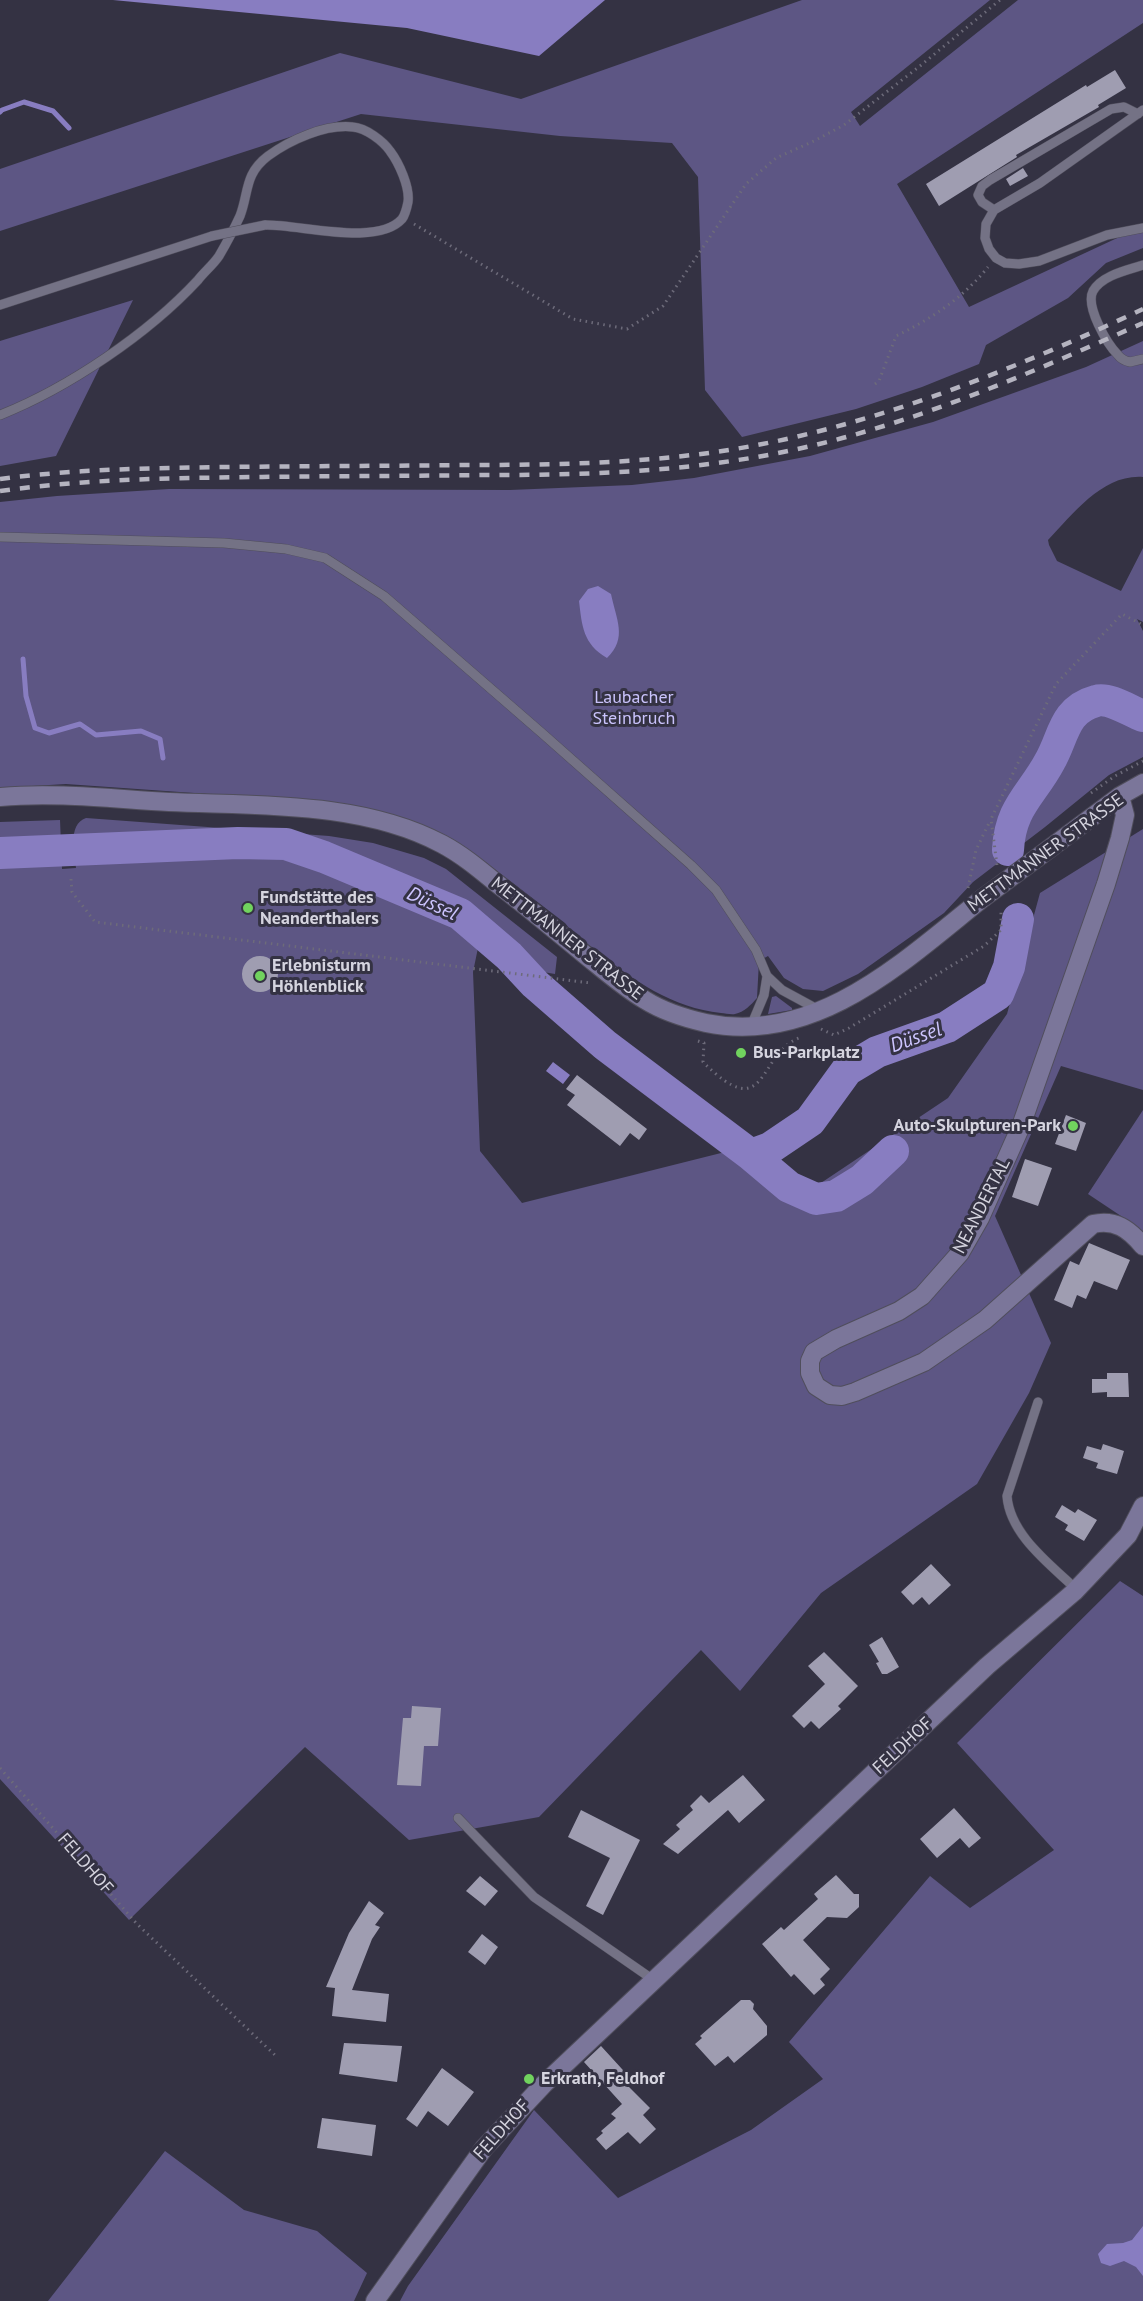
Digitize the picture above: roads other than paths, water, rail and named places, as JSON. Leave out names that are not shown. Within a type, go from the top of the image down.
[{"type":"main road","name":"METTMANNER STRASSE","points":[[0,797],[65,796],[307,809],[358,815],[404,827],[442,844],[473,864],[606,972],[646,1001],[684,1018],[725,1026],[750,1027],[786,1023],[822,1011],[874,981],[1120,796],[1143,783]]},
{"type":"main road","name":"NEANDERTAL","points":[[1120,796],[1125,815],[1106,884],[1021,1126],[980,1218],[960,1253],[922,1296],[898,1311],[829,1342],[814,1352],[810,1361],[812,1378],[822,1391],[830,1395],[842,1396],[888,1379],[924,1362],[986,1320],[1093,1224],[1114,1223],[1124,1228],[1140,1242]]},
{"type":"main road","name":"FELDHOF","points":[[375,2301],[484,2148],[544,2084],[987,1666],[1077,1590],[1128,1535],[1143,1506]]},
{"type":"lane","points":[[994,210],[982,202],[978,195],[982,186],[990,180],[1111,109],[1124,107],[1140,112]]},
{"type":"lane","points":[[1140,112],[1040,183],[994,210],[986,224],[985,238],[996,258],[1005,263],[1019,264],[1039,261],[1107,235],[1143,228]]},
{"type":"lane","points":[[0,304],[212,236],[265,225],[280,224],[348,232],[375,232],[392,227],[403,218],[408,196],[405,184],[391,151],[373,135],[354,127],[331,129],[302,137],[267,157],[255,171],[246,187],[240,215],[217,259],[182,297],[130,340],[66,382],[0,415]]},
{"type":"lane","points":[[1143,265],[1114,275],[1094,290],[1091,300],[1093,311],[1111,346],[1122,359],[1130,362],[1143,359]]},
{"type":"lane","points":[[0,537],[224,543],[286,549],[325,558],[384,596],[691,866],[716,890],[741,924],[767,976],[782,990],[822,1011]]},
{"type":"lane","points":[[750,1027],[764,995],[767,976]]},
{"type":"lane","points":[[1038,1402],[1007,1496],[1008,1511],[1018,1528],[1038,1552],[1077,1590]]},
{"type":"lane","points":[[458,1818],[534,1897],[655,1981]]},
{"type":"waterway","points":[[0,112],[24,102],[53,111],[69,128]]},
{"type":"waterway","points":[[23,659],[26,696],[35,728],[49,733],[80,724],[96,735],[141,731],[160,739],[163,758]]},
{"type":"waterway","name":"Düssel","points":[[1008,850],[1017,812],[1043,773],[1066,725],[1077,711],[1085,705],[1101,700],[1143,716]]},
{"type":"waterway","name":"Düssel","points":[[0,853],[238,843],[286,844],[324,857],[460,914],[605,1045],[751,1155],[770,1148],[810,1121],[847,1070],[877,1052],[947,1027],[998,994],[1009,967],[1018,919]]},
{"type":"waterway","name":"Düssel","points":[[751,1155],[789,1187],[816,1199],[836,1196],[862,1180],[893,1151]]},
{"type":"railway","points":[[0,479],[57,473],[143,469],[578,463],[663,458],[749,447],[807,434],[923,400],[1036,357],[1143,309]]},
{"type":"railway","points":[[0,491],[64,484],[161,479],[613,472],[676,468],[738,460],[843,438],[894,423],[1045,366],[1143,323]]},
{"type":"place","name":"Fundstätte des Neanderthalers","points":[[248,908]]},
{"type":"place","name":"Erlebnisturm Höhlenblick","points":[[260,976]]},
{"type":"place","name":"Bus-Parkplatz","points":[[741,1053]]},
{"type":"place","name":"Auto-Skulpturen-Park","points":[[1073,1126]]},
{"type":"place","name":"Erkrath, Feldhof","points":[[529,2079]]},
{"type":"park label","name":"Laubacher Steinbruch","points":[[634,708]]}]
